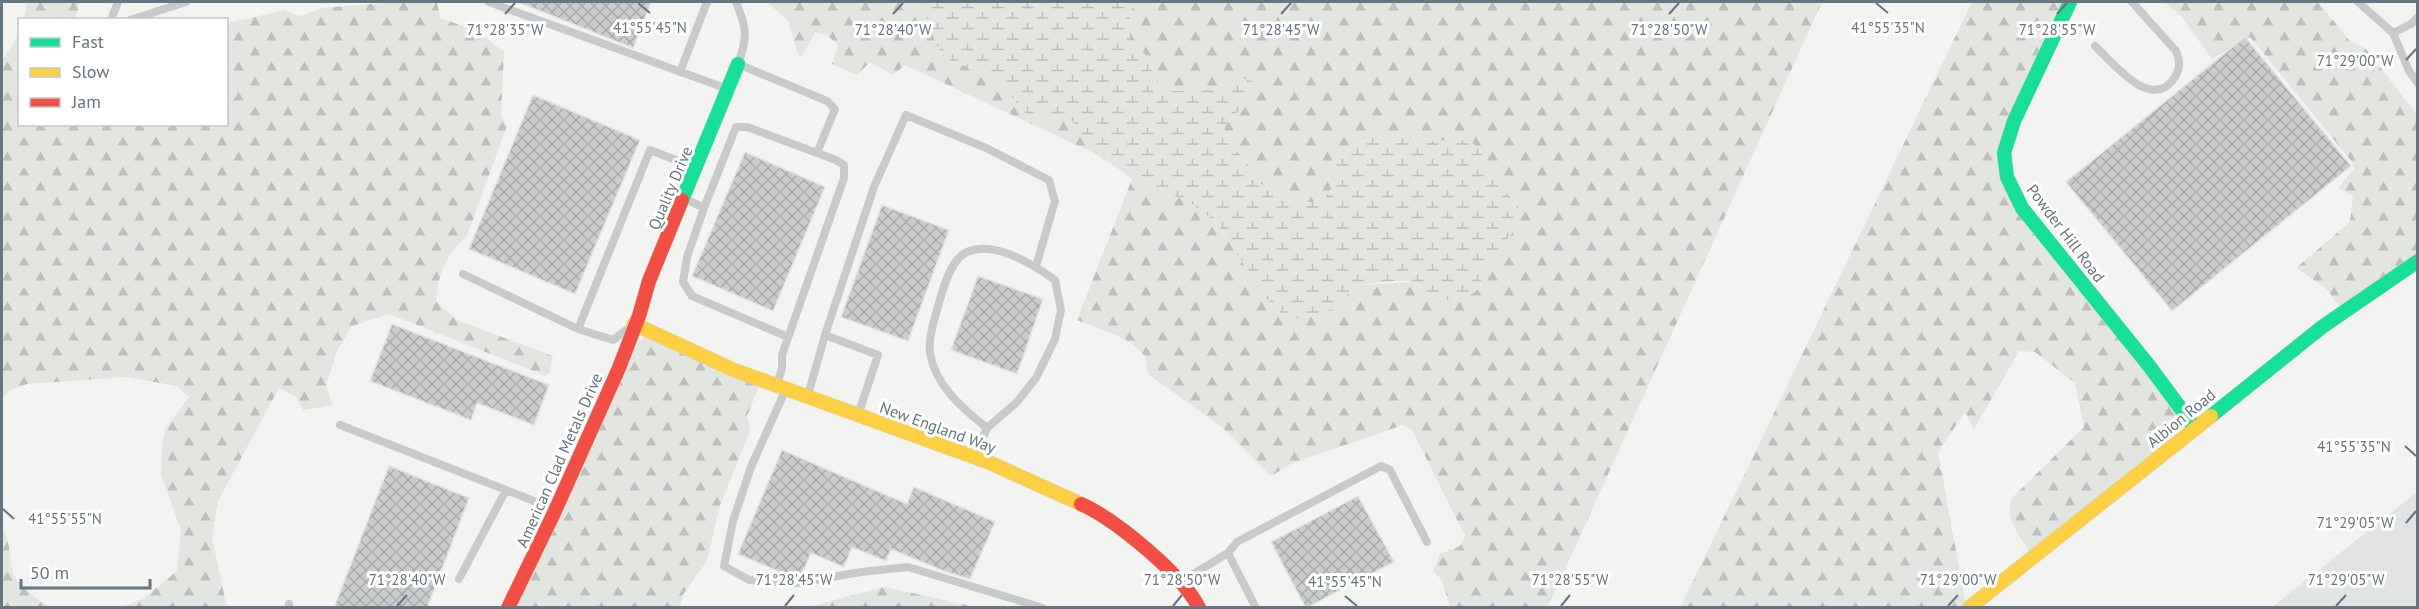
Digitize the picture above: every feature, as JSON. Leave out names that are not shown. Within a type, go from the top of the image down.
[{"type":"street","name":"Powder Hill Road","points":[[2070,2],[2014,121],[2004,153],[2007,177],[2022,208],[2195,428]]},
{"type":"street","name":"Quality Drive","points":[[634,324],[738,64]]},
{"type":"street","name":"Albion Road","points":[[1969,608],[2322,327],[2418,261]]},
{"type":"street","name":"New England Way","points":[[634,324],[734,370],[974,458],[1089,507],[1150,551],[1193,596],[1199,608]]},
{"type":"street","name":"American Clad Metals Drive","points":[[508,608],[557,510],[615,377],[634,324]]},
{"type":"lane","points":[[112,18],[117,2]]},
{"type":"lane","points":[[136,18],[186,2]]},
{"type":"lane","points":[[489,2],[728,89]]},
{"type":"lane","points":[[680,72],[707,2]]},
{"type":"lane","points":[[736,2],[743,20],[746,42],[738,64],[827,101],[835,110],[817,153]]},
{"type":"lane","points":[[2095,46],[2141,88],[2152,91],[2166,88],[2178,73],[2179,59],[2176,51],[2132,2]]},
{"type":"lane","points":[[2358,2],[2393,33],[2409,71],[2418,83]]},
{"type":"lane","points":[[2393,33],[2418,17]]},
{"type":"lane","points":[[808,397],[825,335],[873,187],[906,115],[986,148],[1049,180],[1055,201],[1036,266]]},
{"type":"lane","points":[[788,337],[692,296],[683,282],[687,257],[736,127],[747,127],[836,160],[844,165],[844,178],[782,355],[781,387],[733,520],[724,566],[748,580],[797,584],[861,572],[908,567],[1043,608]]},
{"type":"lane","points":[[578,329],[650,150],[697,168]]},
{"type":"lane","points":[[684,198],[704,208]]},
{"type":"lane","points":[[974,458],[987,428],[1017,402],[1036,378],[1055,339],[1061,310],[1055,280],[1036,266],[994,249],[966,252],[954,264],[941,293],[930,353],[950,395],[987,428]]},
{"type":"lane","points":[[463,274],[578,329],[613,340],[634,324]]},
{"type":"lane","points":[[825,335],[878,355],[858,415]]},
{"type":"lane","points":[[340,425],[557,510]]},
{"type":"lane","points":[[1180,582],[1228,553],[1237,542],[1381,466],[1390,470],[1427,542]]},
{"type":"lane","points":[[459,579],[506,490]]},
{"type":"lane","points":[[1228,553],[1256,608]]},
{"type":"shaded area","points":[[2417,492],[2417,607],[2272,607]]},
{"type":"green space","points":[[27,2],[80,2],[75,18],[24,18]]},
{"type":"green space","points":[[395,2],[437,2],[440,18],[477,31],[504,52],[501,115],[507,126],[467,236],[448,257],[444,265],[436,301],[457,320],[553,356],[550,372],[546,376],[389,314],[352,326],[337,351],[326,386],[333,405],[303,410],[296,397],[279,388],[218,501],[212,539],[227,607],[121,607],[143,599],[177,571],[181,530],[161,475],[162,446],[165,429],[189,397],[177,386],[126,377],[27,384],[8,391],[2,399],[2,58],[6,56],[18,36],[18,126],[228,126],[228,23],[285,10],[299,16],[323,8]]},
{"type":"green space","points":[[767,2],[902,2],[914,6],[927,18],[935,40],[945,56],[954,62],[993,76],[1026,114],[1071,120],[1098,155],[905,65],[893,75],[870,62],[857,75],[832,64],[838,45],[827,35],[815,33],[802,56],[798,55],[788,21]]},
{"type":"green space","points":[[902,2],[1134,2],[1129,20],[1130,39],[1144,53],[1156,80],[1174,91],[1212,90],[1236,77],[1252,81],[1252,97],[1224,126],[1226,141],[1244,158],[1258,182],[1292,204],[1323,201],[1331,189],[1336,164],[1354,145],[1372,138],[1398,136],[1429,141],[1469,140],[1481,152],[1491,178],[1518,204],[1520,223],[1501,247],[1484,262],[1480,288],[1463,298],[1438,299],[1418,284],[1407,281],[1356,285],[1333,309],[1289,321],[1265,297],[1217,223],[1188,201],[1153,188],[1119,161],[1106,162],[1094,151],[1071,120],[1026,114],[993,76],[954,62],[945,56],[935,40],[927,18],[914,6]]},
{"type":"green space","points":[[1134,2],[1822,2],[1548,607],[1450,607],[1442,580],[1433,571],[1440,554],[1460,546],[1465,536],[1412,430],[1403,425],[1293,463],[1271,476],[1222,427],[1148,374],[1145,356],[1130,342],[1077,320],[1132,179],[1109,162],[1119,161],[1153,188],[1188,201],[1217,223],[1265,297],[1333,309],[1356,285],[1414,282],[1435,298],[1480,288],[1484,262],[1501,247],[1518,204],[1491,178],[1481,152],[1469,140],[1429,141],[1398,136],[1372,138],[1354,145],[1336,164],[1331,190],[1323,201],[1292,204],[1258,182],[1244,158],[1226,141],[1224,126],[1252,97],[1252,81],[1236,77],[1212,90],[1174,91],[1156,80],[1144,53],[1130,40],[1129,20]]},
{"type":"green space","points":[[1972,2],[2070,2],[2012,127],[2008,184],[2188,423],[2031,553],[2011,520],[2012,498],[2084,427],[2075,383],[2035,352],[2019,351],[1974,429],[1965,412],[1938,452],[1965,600],[1969,607],[1680,608]]},
{"type":"green space","points":[[2164,2],[2318,2],[2349,40],[2366,49],[2417,115],[2417,262],[2343,313],[2326,288],[2296,268],[2350,222],[2353,196],[2338,188],[2354,169],[2352,162],[2250,37],[2212,59],[2181,16]]},
{"type":"green space","points":[[649,332],[762,379],[747,416],[750,431],[719,508],[707,561],[682,596],[680,607],[507,608],[638,343]]},
{"type":"green space","points":[[2,527],[7,539],[15,577],[29,592],[51,607],[2,607]]},
{"type":"green space","points":[[884,587],[977,607],[808,607]]},
{"type":"building","points":[[518,2],[651,2],[633,48]]},
{"type":"building","points":[[2245,37],[2351,166],[2172,311],[2066,182]]},
{"type":"building","points":[[533,95],[640,140],[575,294],[469,249]]},
{"type":"building","points":[[745,152],[825,187],[773,311],[692,276]]},
{"type":"building","points":[[882,205],[949,230],[908,341],[841,317]]},
{"type":"building","points":[[978,276],[1043,299],[1017,374],[951,350]]},
{"type":"building","points":[[392,324],[549,385],[534,425],[477,403],[471,420],[370,381]]},
{"type":"building","points":[[782,450],[907,504],[914,487],[995,522],[970,579],[891,549],[886,561],[852,547],[844,567],[811,553],[801,576],[797,577],[738,554]]},
{"type":"building","points":[[389,466],[469,498],[427,608],[334,608]]},
{"type":"building","points":[[1358,496],[1394,562],[1306,608],[1271,542]]},
{"type":"traffic: fast","points":[[2070,2],[2014,121],[2004,153],[2007,177],[2022,208],[2150,367],[2195,428]]},
{"type":"traffic: fast","points":[[682,200],[738,64]]},
{"type":"traffic: fast","points":[[2211,416],[2322,327],[2418,261]]},
{"type":"traffic: slow","points":[[634,324],[734,370],[988,462],[1081,504]]},
{"type":"traffic: slow","points":[[1969,608],[2211,416]]},
{"type":"traffic: jam","points":[[508,608],[554,513],[619,368],[639,316],[649,281],[682,200]]},
{"type":"traffic: jam","points":[[1081,504],[1112,522],[1147,549],[1179,580],[1199,608]]}]
